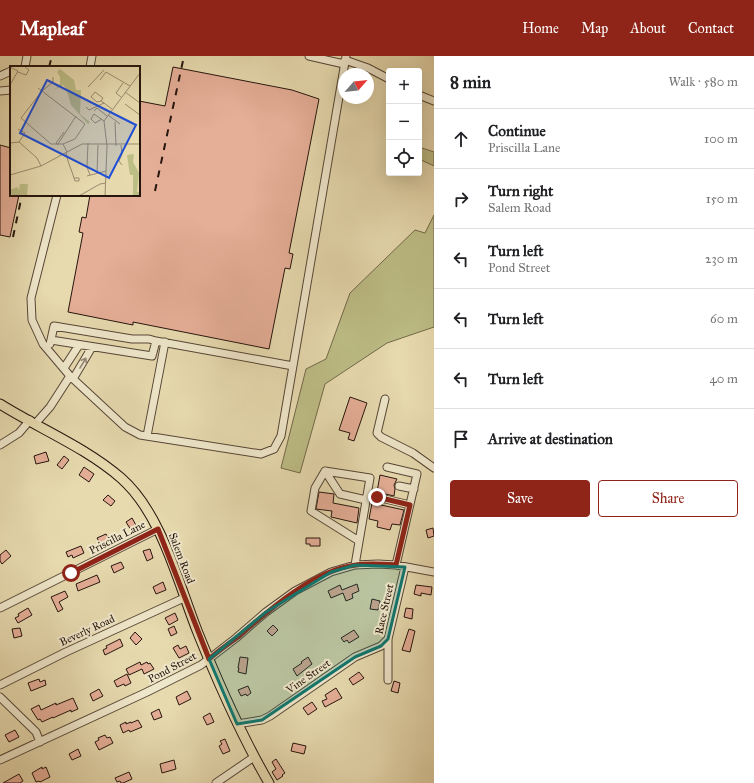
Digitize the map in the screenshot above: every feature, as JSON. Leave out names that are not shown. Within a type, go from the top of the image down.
[{"type":"main road","name":"Salem Road","points":[[0,404],[83,451],[121,478],[144,505],[158,529],[184,598],[237,724],[269,783]]},
{"type":"street","points":[[25,66],[27,56]]},
{"type":"street","points":[[90,66],[92,56]]},
{"type":"street","points":[[308,56],[345,60],[368,68],[386,77]]},
{"type":"street","points":[[57,196],[31,298],[32,320],[43,344],[72,378],[125,427],[140,435],[261,454],[267,453],[274,449],[281,436],[345,60]]},
{"type":"street","points":[[0,76],[10,71]]},
{"type":"street","points":[[0,91],[10,90]]},
{"type":"street","points":[[422,97],[434,101]]},
{"type":"street","points":[[48,350],[54,326],[132,339],[149,339],[293,366]]},
{"type":"street","points":[[51,340],[152,356],[156,341]]},
{"type":"street","points":[[147,436],[165,342]]},
{"type":"street","points":[[64,368],[79,345]]},
{"type":"street","points":[[0,446],[19,433],[50,407],[72,378],[92,347]]},
{"type":"street","points":[[385,399],[377,433],[381,437],[413,454],[434,468]]},
{"type":"street","points":[[387,467],[417,474],[396,565]]},
{"type":"street","points":[[325,471],[340,494],[366,500]]},
{"type":"street","points":[[325,471],[370,478],[355,565]]},
{"type":"street","points":[[325,471],[315,488],[311,511],[359,541]]},
{"type":"street","points":[[398,486],[414,489]]},
{"type":"street","points":[[377,497],[410,505]]},
{"type":"street","name":"Priscilla Lane","points":[[0,608],[158,529]]},
{"type":"street","name":"Pond Street","points":[[0,760],[147,692],[201,665],[266,612],[295,591],[331,572],[355,565],[396,565],[434,572]]},
{"type":"street","name":"Race Street","points":[[388,680],[388,639],[405,567]]},
{"type":"street","name":"Beverly Road","points":[[0,685],[66,652],[184,598]]},
{"type":"street","name":"Vine Street","points":[[237,724],[262,720],[270,716],[355,657],[380,646],[388,639]]},
{"type":"street","points":[[0,697],[36,732],[40,742]]},
{"type":"street","points":[[216,783],[254,757]]},
{"type":"highlighted area","points":[[355,565],[405,567],[388,639],[381,646],[355,657],[262,720],[237,724],[209,659],[266,612],[331,572]]},
{"type":"green space","points":[[422,148],[434,152],[434,166],[422,160]]},
{"type":"green space","points":[[434,215],[434,327],[387,343],[325,384],[300,473],[281,468],[306,369],[326,359],[350,293],[415,230],[425,233]]},
{"type":"building","points":[[173,67],[292,90],[319,99],[289,253],[293,254],[290,269],[285,268],[269,349],[133,322],[133,325],[68,312],[83,233],[79,232],[82,217],[86,218],[90,196],[140,196],[140,101],[165,106]]},
{"type":"building","points":[[0,145],[10,148],[10,196],[19,196],[10,237],[0,235]]},
{"type":"building","points":[[350,397],[367,403],[354,441],[348,439],[350,433],[339,430]]},
{"type":"building","points":[[46,452],[49,461],[36,464],[34,456]]},
{"type":"building","points":[[64,456],[69,460],[62,469],[57,465]]},
{"type":"building","points":[[84,467],[94,474],[89,482],[79,475]]},
{"type":"building","points":[[380,475],[397,479],[394,485],[394,496],[377,492]]},
{"type":"building","points":[[319,492],[334,494],[333,503],[359,508],[357,523],[331,517],[332,511],[316,509]]},
{"type":"building","points":[[108,495],[115,501],[111,506],[103,500]]},
{"type":"building","points":[[372,503],[404,510],[400,525],[392,524],[390,530],[377,527],[378,521],[369,519]]},
{"type":"building","points":[[132,518],[137,527],[131,530],[126,522]]},
{"type":"building","points":[[433,528],[434,536],[428,538],[426,530]]},
{"type":"building","points":[[106,534],[110,540],[101,545],[97,538]]},
{"type":"building","points":[[306,538],[320,538],[320,546],[310,546],[310,544],[306,544]]},
{"type":"building","points":[[81,546],[84,553],[73,558],[72,555],[68,557],[66,552]]},
{"type":"building","points":[[150,549],[153,558],[147,561],[143,551]]},
{"type":"building","points":[[6,550],[11,556],[2,564],[0,561],[0,555]]},
{"type":"building","points":[[121,562],[124,568],[114,573],[111,566]]},
{"type":"building","points":[[97,575],[100,582],[78,591],[76,584]]},
{"type":"building","points":[[163,582],[166,590],[156,594],[153,587]]},
{"type":"building","points":[[357,584],[359,591],[352,594],[353,598],[346,601],[343,593],[331,598],[328,591],[340,585],[342,590]]},
{"type":"building","points":[[416,585],[432,587],[431,595],[421,593],[421,596],[414,594]]},
{"type":"building","points":[[65,591],[68,597],[59,602],[63,609],[58,612],[51,597]]},
{"type":"building","points":[[372,599],[380,601],[378,610],[370,609]]},
{"type":"building","points":[[28,608],[32,615],[18,623],[15,618],[19,616],[18,614]]},
{"type":"building","points":[[406,608],[413,609],[412,619],[404,617]]},
{"type":"building","points":[[175,613],[178,620],[169,625],[165,618]]},
{"type":"building","points":[[273,625],[278,630],[272,636],[267,631]]},
{"type":"building","points":[[174,626],[177,633],[171,636],[168,629]]},
{"type":"building","points":[[20,628],[22,636],[14,638],[12,629]]},
{"type":"building","points":[[409,629],[415,631],[410,652],[402,650]]},
{"type":"building","points":[[354,630],[359,637],[349,643],[347,640],[344,642],[341,638]]},
{"type":"building","points":[[135,632],[142,639],[136,645],[130,638]]},
{"type":"building","points":[[120,639],[123,646],[105,655],[103,650],[107,648],[106,646]]},
{"type":"building","points":[[178,645],[180,649],[186,646],[189,653],[179,658],[173,648]]},
{"type":"building","points":[[240,657],[248,658],[246,674],[238,672]]},
{"type":"building","points":[[308,657],[312,664],[297,676],[293,669]]},
{"type":"building","points":[[140,662],[141,665],[147,662],[148,664],[150,663],[154,669],[144,674],[142,669],[129,675],[126,669]]},
{"type":"building","points":[[359,672],[364,678],[353,685],[349,679]]},
{"type":"building","points":[[127,674],[131,683],[125,686],[124,684],[117,687],[114,681]]},
{"type":"building","points":[[39,679],[40,682],[45,680],[46,685],[31,691],[28,683]]},
{"type":"building","points":[[394,681],[400,683],[398,693],[391,691]]},
{"type":"building","points":[[248,686],[251,693],[247,696],[246,694],[241,696],[238,690]]},
{"type":"building","points":[[336,688],[342,698],[325,707],[322,701],[327,699],[325,695]]},
{"type":"building","points":[[99,689],[103,696],[93,701],[90,694]]},
{"type":"building","points":[[187,691],[191,699],[179,705],[176,697]]},
{"type":"building","points":[[73,698],[78,709],[71,712],[71,710],[42,722],[40,719],[38,720],[31,709],[39,705],[41,710],[56,703],[56,705]]},
{"type":"building","points":[[312,702],[317,709],[308,715],[303,708]]},
{"type":"building","points":[[159,709],[162,717],[154,720],[151,713]]},
{"type":"building","points":[[210,713],[214,722],[207,725],[203,717]]},
{"type":"building","points":[[138,720],[142,727],[123,733],[120,725],[126,722],[126,724]]},
{"type":"building","points":[[15,730],[19,737],[9,742],[5,735]]},
{"type":"building","points":[[105,735],[107,738],[110,737],[113,743],[99,750],[95,742],[99,740],[98,738]]},
{"type":"building","points":[[225,739],[230,751],[223,754],[219,746],[222,744],[220,741]]},
{"type":"building","points":[[293,743],[306,746],[304,754],[291,751]]},
{"type":"building","points":[[78,749],[81,756],[72,760],[69,754]]},
{"type":"building","points":[[276,759],[285,773],[277,780],[272,772],[276,769],[272,762]]},
{"type":"building","points":[[174,760],[176,769],[162,773],[160,764]]},
{"type":"building","points":[[42,767],[42,769],[46,767],[50,777],[40,782],[36,782],[32,773]]},
{"type":"building","points":[[129,772],[132,779],[123,783],[120,781],[117,782],[115,778]]},
{"type":"building","points":[[19,774],[23,781],[20,783],[3,783]]},
{"type":"railway","points":[[49,66],[52,56]]},
{"type":"railway","points":[[155,191],[184,56]]},
{"type":"railway","points":[[13,237],[22,196]]},
{"type":"route","points":[[71,573],[158,529],[209,659],[266,612],[295,591],[320,577],[355,565],[396,565],[410,505],[377,497]]}]
